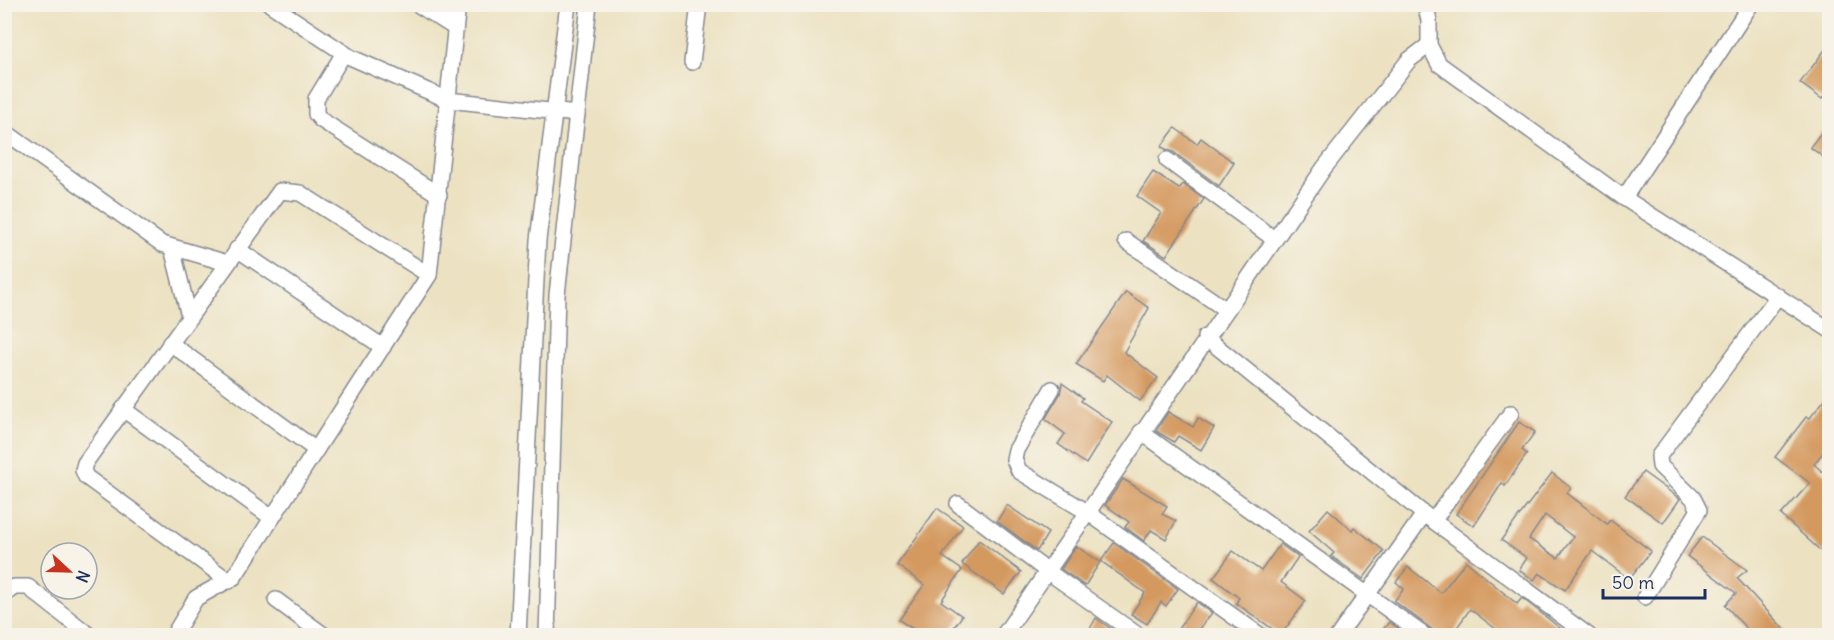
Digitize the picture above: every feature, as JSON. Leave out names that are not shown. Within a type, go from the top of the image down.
[{"type":"street","points":[[270,4],[344,53],[448,100],[577,114]]},
{"type":"street","points":[[417,4],[455,28]]},
{"type":"street","points":[[173,636],[196,598],[229,581],[429,275],[458,4]]},
{"type":"street","points":[[518,636],[538,240],[568,4]]},
{"type":"street","points":[[547,636],[557,295],[589,4]]},
{"type":"street","points":[[692,62],[699,4]]},
{"type":"street","points":[[1425,4],[1429,20],[1429,45],[1439,64],[1624,198],[1830,330]]},
{"type":"street","points":[[1624,198],[1751,4]]},
{"type":"street","points":[[1003,636],[1205,338],[1324,168],[1409,60],[1429,45]]},
{"type":"street","points":[[344,53],[316,99],[316,114],[321,120],[439,195]]},
{"type":"street","points":[[4,131],[153,238],[172,248],[227,263]]},
{"type":"street","points":[[1167,160],[1274,239]]},
{"type":"street","points":[[229,581],[86,477],[83,470],[85,463],[274,196],[280,191],[289,190],[300,193],[429,275]]},
{"type":"street","points":[[1126,241],[1225,309]]},
{"type":"street","points":[[172,248],[189,316]]},
{"type":"street","points":[[237,249],[384,347]]},
{"type":"street","points":[[1645,597],[1699,510],[1693,498],[1660,466],[1659,456],[1778,297]]},
{"type":"street","points":[[1205,338],[1428,518],[1589,636]]},
{"type":"street","points":[[170,343],[316,450]]},
{"type":"street","points":[[1052,389],[1016,450],[1015,465],[1020,471],[1087,512],[1261,636]]},
{"type":"street","points":[[530,403],[554,402]]},
{"type":"street","points":[[123,409],[272,518]]},
{"type":"street","points":[[1338,636],[1367,595],[1511,413]]},
{"type":"street","points":[[1141,432],[1425,636]]},
{"type":"street","points":[[958,504],[1139,636]]},
{"type":"street","points":[[4,596],[14,586],[28,587],[90,636]]},
{"type":"street","points":[[276,600],[326,636]]},
{"type":"building","points":[[1830,43],[1830,88],[1822,99],[1800,83]]},
{"type":"building","points":[[1830,121],[1830,162],[1810,147]]},
{"type":"building","points":[[1175,128],[1197,144],[1201,138],[1234,163],[1219,186],[1173,152],[1161,147]]},
{"type":"building","points":[[1153,172],[1179,189],[1183,184],[1204,199],[1166,256],[1143,241],[1161,213],[1137,196]]},
{"type":"building","points":[[1126,292],[1149,308],[1124,352],[1158,378],[1140,401],[1107,375],[1103,381],[1076,364]]},
{"type":"building","points":[[1062,383],[1083,398],[1081,401],[1112,422],[1086,464],[1058,444],[1065,434],[1045,419],[1060,394]]},
{"type":"building","points":[[1830,393],[1830,444],[1814,464],[1830,479],[1830,544],[1822,552],[1781,515],[1810,483],[1775,457],[1806,417],[1809,419]]},
{"type":"building","points":[[1168,412],[1193,427],[1198,418],[1214,428],[1201,450],[1178,436],[1174,442],[1156,431]]},
{"type":"building","points":[[1519,422],[1535,432],[1522,450],[1527,454],[1505,486],[1502,483],[1474,526],[1456,514]]},
{"type":"building","points":[[1643,472],[1680,499],[1663,523],[1625,496]]},
{"type":"building","points":[[1552,473],[1571,488],[1567,493],[1607,524],[1610,520],[1651,551],[1629,579],[1592,551],[1565,590],[1539,573],[1534,580],[1519,570],[1527,558],[1501,540]],"holes":[[[1545,515],[1573,537],[1558,558],[1529,539]]]},
{"type":"building","points":[[1123,479],[1167,506],[1162,514],[1176,521],[1166,539],[1151,530],[1144,541],[1125,527],[1129,522],[1105,505]]},
{"type":"building","points":[[1007,505],[1048,533],[1037,551],[997,521]]},
{"type":"building","points":[[937,508],[963,526],[942,556],[962,570],[941,601],[962,616],[948,636],[924,636],[899,620],[924,585],[897,565]]},
{"type":"building","points":[[1328,509],[1352,530],[1354,527],[1384,551],[1363,579],[1331,556],[1334,553],[1309,531]]},
{"type":"building","points":[[1702,537],[1747,570],[1737,578],[1790,636],[1753,636],[1725,605],[1736,593],[1687,556]]},
{"type":"building","points":[[979,540],[1021,572],[1004,594],[962,564]]},
{"type":"building","points":[[1114,543],[1178,589],[1166,606],[1161,602],[1147,624],[1131,614],[1145,593],[1101,561]]},
{"type":"building","points":[[1280,544],[1298,557],[1281,582],[1306,601],[1281,635],[1236,603],[1239,598],[1213,578],[1233,551],[1261,571]]},
{"type":"building","points":[[1076,546],[1100,562],[1085,586],[1061,569]]},
{"type":"building","points":[[1466,561],[1517,604],[1522,598],[1570,636],[1505,636],[1470,609],[1451,636],[1441,636],[1394,601],[1404,589],[1396,582],[1408,567],[1441,593]]},
{"type":"building","points":[[1197,602],[1212,613],[1198,630],[1206,636],[1173,636]]},
{"type":"building","points":[[1096,618],[1114,631],[1111,636],[1086,636]]},
{"type":"building","points":[[1389,622],[1398,628],[1406,636],[1378,636]]}]
